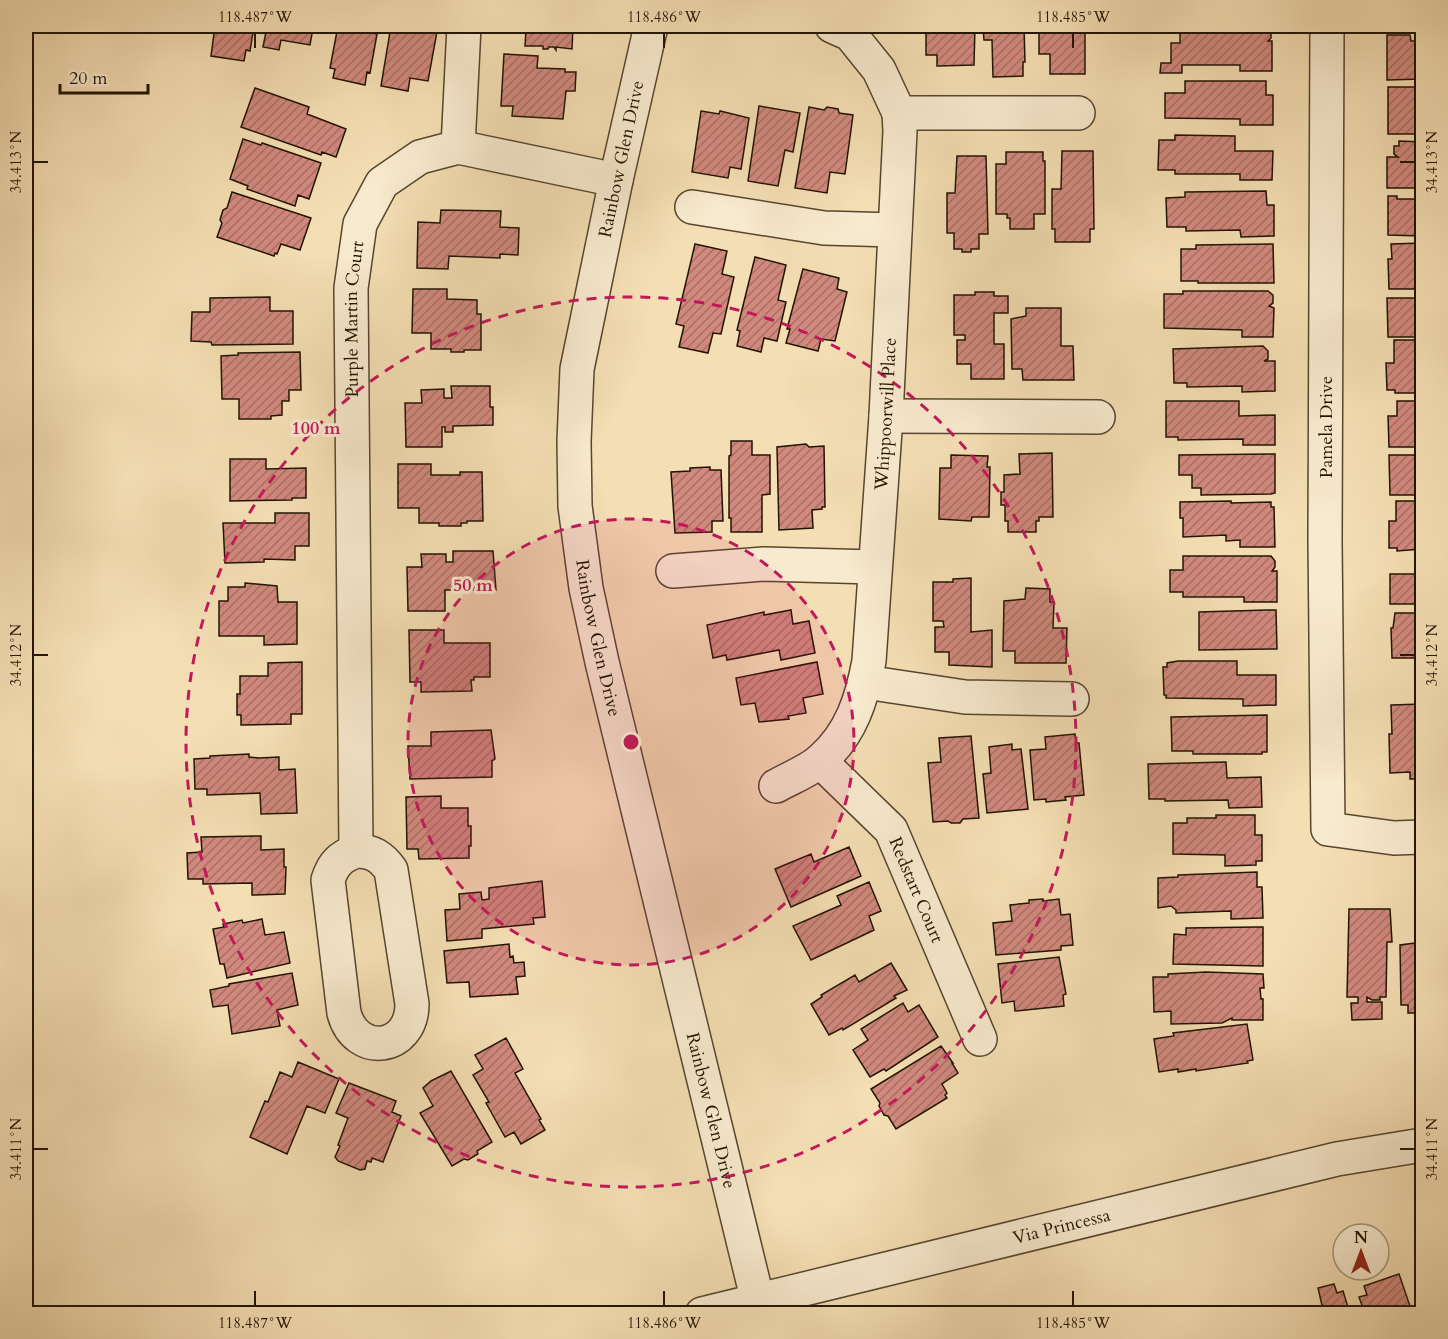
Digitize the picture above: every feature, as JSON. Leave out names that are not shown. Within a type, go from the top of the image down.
[{"type":"street","points":[[458,147],[464,26]]},
{"type":"street","name":"Rainbow Glen Drive","points":[[651,26],[577,369],[575,506],[586,588],[602,662],[759,1307]]},
{"type":"street","name":"Whippoorwill Place","points":[[776,786],[820,761],[850,726],[865,682],[869,661],[886,416],[900,131],[898,113],[879,70],[850,34],[832,26]]},
{"type":"street","name":"Pamela Drive","points":[[1327,26],[1325,551],[1328,829],[1395,837],[1422,837]]},
{"type":"street","points":[[898,113],[1078,113]]},
{"type":"street","name":"Purple Martin Court","points":[[356,851],[351,288],[360,224],[382,183],[420,157],[458,147],[616,180]]},
{"type":"street","points":[[692,207],[824,228],[895,230]]},
{"type":"street","points":[[886,416],[1098,417]]},
{"type":"street","points":[[673,571],[764,564],[874,567]]},
{"type":"street","points":[[865,682],[965,697],[1072,699]]},
{"type":"street","name":"Redstart Court","points":[[820,761],[891,830],[980,1039]]},
{"type":"street","points":[[356,851],[366,851],[376,855],[385,861],[391,870],[412,1004],[412,1015],[402,1035],[382,1043],[372,1043],[353,1033],[344,1013],[328,880],[337,861],[356,851]]},
{"type":"street","name":"Via Princessa","points":[[702,1314],[759,1307],[1337,1159],[1422,1145]]},
{"type":"building","points":[[215,26],[254,26],[250,51],[246,50],[244,61],[211,56]]},
{"type":"building","points":[[264,26],[316,26],[316,29],[313,28],[310,45],[281,40],[279,50],[263,47],[266,32],[263,32]]},
{"type":"building","points":[[338,26],[368,26],[366,32],[377,34],[370,73],[367,72],[365,85],[333,78],[335,69],[330,68]]},
{"type":"building","points":[[391,26],[438,26],[428,81],[410,78],[408,91],[381,86]]},
{"type":"building","points":[[505,26],[573,26],[572,49],[556,47],[556,50],[554,47],[543,49],[543,46],[525,46],[526,30],[505,28]]},
{"type":"building","points":[[926,26],[975,26],[974,65],[937,66],[937,55],[926,55]]},
{"type":"building","points":[[983,26],[1024,26],[1023,76],[993,77],[992,40],[984,40]]},
{"type":"building","points":[[1039,26],[1085,26],[1085,74],[1050,74],[1050,54],[1039,54]]},
{"type":"building","points":[[1180,26],[1267,26],[1271,29],[1271,38],[1268,41],[1272,41],[1272,71],[1240,71],[1240,65],[1182,65],[1182,73],[1160,73],[1161,63],[1171,63],[1171,43],[1180,43]]},
{"type":"building","points":[[1387,35],[1410,35],[1411,41],[1422,41],[1422,79],[1387,80]]},
{"type":"building","points":[[504,54],[538,56],[537,68],[565,69],[565,72],[576,72],[575,91],[566,91],[563,119],[512,116],[513,106],[501,106]]},
{"type":"building","points":[[1185,81],[1266,81],[1266,95],[1273,95],[1273,125],[1240,125],[1240,119],[1165,118],[1165,93],[1185,93]]},
{"type":"building","points":[[1388,87],[1422,87],[1421,134],[1388,134]]},
{"type":"building","points":[[255,88],[309,107],[307,114],[346,129],[336,157],[322,152],[321,155],[241,127]]},
{"type":"building","points":[[759,106],[800,113],[793,152],[785,150],[778,186],[748,181]]},
{"type":"building","points":[[809,107],[824,110],[827,107],[838,109],[839,113],[853,115],[845,174],[830,172],[827,193],[795,188]]},
{"type":"building","points":[[701,111],[719,114],[720,111],[749,118],[741,169],[730,167],[728,178],[692,172]]},
{"type":"building","points":[[1175,135],[1235,136],[1235,151],[1273,151],[1272,180],[1240,180],[1240,174],[1175,174],[1175,170],[1158,170],[1159,140],[1175,140]]},
{"type":"building","points":[[243,139],[321,163],[309,199],[298,195],[295,206],[247,189],[248,186],[230,179]]},
{"type":"building","points":[[1399,141],[1422,142],[1421,188],[1387,188],[1387,157],[1398,157],[1394,154],[1394,146],[1399,146]]},
{"type":"building","points":[[1062,151],[1093,151],[1094,229],[1090,229],[1090,242],[1055,242],[1055,229],[1052,229],[1052,189],[1061,189]]},
{"type":"building","points":[[1006,152],[1043,152],[1045,214],[1034,214],[1034,229],[1010,229],[1010,218],[1007,218],[1007,214],[996,214],[996,164],[1006,164]]},
{"type":"building","points":[[957,156],[986,156],[988,234],[979,234],[979,249],[971,249],[971,252],[954,249],[954,233],[947,233],[947,193],[955,193]]},
{"type":"building","points":[[1266,191],[1267,205],[1274,205],[1274,236],[1241,237],[1240,230],[1186,231],[1186,227],[1167,227],[1166,198],[1185,197],[1185,192]]},
{"type":"building","points":[[232,192],[311,218],[300,250],[281,244],[274,256],[217,237],[222,223],[220,220],[223,210],[227,208]]},
{"type":"building","points":[[1388,196],[1397,196],[1397,199],[1421,199],[1422,197],[1422,236],[1388,235]]},
{"type":"building","points":[[441,210],[501,211],[500,227],[519,228],[518,255],[500,254],[500,258],[449,256],[448,269],[417,268],[418,222],[440,223]]},
{"type":"building","points":[[1422,243],[1422,289],[1389,289],[1388,259],[1392,259],[1391,244]]},
{"type":"building","points":[[695,244],[727,251],[722,274],[734,277],[721,334],[713,333],[708,353],[679,347],[684,326],[676,324]]},
{"type":"building","points":[[1273,244],[1274,283],[1181,281],[1181,249],[1196,249],[1196,245]]},
{"type":"building","points":[[755,257],[786,265],[778,300],[786,302],[777,341],[764,338],[761,352],[737,346],[740,331],[737,330]]},
{"type":"building","points":[[803,269],[839,278],[837,289],[847,292],[835,341],[821,339],[818,351],[786,343],[790,329],[787,329]]},
{"type":"building","points":[[413,289],[447,289],[447,299],[477,300],[477,314],[481,314],[481,350],[451,352],[451,349],[431,349],[431,333],[412,333]]},
{"type":"building","points":[[1183,291],[1268,291],[1273,295],[1273,303],[1269,306],[1274,308],[1273,337],[1242,337],[1242,330],[1164,328],[1164,294],[1183,294]]},
{"type":"building","points":[[975,292],[994,292],[994,296],[1008,296],[1008,313],[994,313],[994,344],[1004,344],[1004,379],[971,379],[971,364],[957,364],[957,340],[965,340],[965,335],[954,335],[954,295],[975,295]]},
{"type":"building","points":[[270,297],[270,311],[293,311],[293,344],[212,345],[211,342],[191,341],[192,312],[210,312],[210,298]]},
{"type":"building","points":[[1387,298],[1422,298],[1422,337],[1388,337]]},
{"type":"building","points":[[1026,308],[1061,308],[1061,346],[1073,346],[1074,380],[1023,380],[1022,369],[1012,369],[1011,319],[1026,316]]},
{"type":"building","points":[[1394,340],[1422,340],[1422,393],[1395,393],[1395,390],[1387,390],[1386,363],[1394,363]]},
{"type":"building","points":[[1263,346],[1268,351],[1268,359],[1264,361],[1275,361],[1275,391],[1242,392],[1242,386],[1187,387],[1187,383],[1174,383],[1173,349]]},
{"type":"building","points":[[300,352],[301,390],[289,390],[289,401],[282,401],[282,415],[271,416],[271,419],[239,419],[239,399],[222,399],[221,356],[238,355],[238,353]]},
{"type":"building","points":[[451,386],[490,386],[493,425],[453,426],[453,432],[445,432],[445,427],[442,427],[442,447],[406,447],[405,403],[422,403],[421,390],[444,389],[444,398],[452,398]]},
{"type":"building","points":[[1166,401],[1239,401],[1239,416],[1275,415],[1275,445],[1243,445],[1243,439],[1178,440],[1178,437],[1166,437]]},
{"type":"building","points":[[1397,401],[1422,401],[1422,447],[1389,447],[1388,416],[1397,416]]},
{"type":"building","points":[[731,441],[752,441],[752,455],[770,455],[770,494],[762,495],[762,532],[731,532],[729,456],[731,455]]},
{"type":"building","points":[[806,444],[809,447],[824,446],[825,507],[812,510],[813,528],[779,530],[777,447]]},
{"type":"building","points":[[1052,453],[1053,517],[1039,517],[1039,521],[1036,521],[1036,532],[1008,532],[1005,505],[1001,505],[1004,475],[1020,474],[1019,454]]},
{"type":"building","points":[[1275,454],[1275,493],[1271,494],[1201,495],[1201,488],[1192,488],[1192,475],[1179,475],[1179,455]]},
{"type":"building","points":[[951,455],[988,456],[987,467],[990,467],[989,517],[972,517],[971,521],[939,519],[940,468],[951,468]]},
{"type":"building","points":[[1389,455],[1422,455],[1422,495],[1390,495]]},
{"type":"building","points":[[230,459],[266,459],[266,469],[306,468],[306,498],[230,501]]},
{"type":"building","points":[[398,464],[431,464],[431,475],[482,472],[483,521],[467,521],[467,523],[461,523],[461,526],[419,523],[419,508],[398,508]]},
{"type":"building","points":[[710,467],[710,470],[721,470],[723,521],[712,521],[712,532],[675,533],[671,472]]},
{"type":"building","points":[[1231,501],[1231,503],[1271,502],[1271,507],[1274,507],[1275,547],[1240,547],[1240,540],[1226,541],[1226,535],[1183,537],[1180,502]]},
{"type":"building","points":[[1396,501],[1422,501],[1422,549],[1397,551],[1397,548],[1389,548],[1389,521],[1396,521]]},
{"type":"building","points":[[275,513],[309,513],[309,546],[295,546],[295,560],[264,559],[264,562],[225,563],[223,523],[275,523]]},
{"type":"building","points":[[453,551],[493,551],[496,590],[445,590],[445,611],[408,611],[407,567],[422,567],[421,554],[446,554],[446,562],[453,562]]},
{"type":"building","points":[[1183,556],[1271,556],[1275,561],[1272,571],[1277,571],[1277,602],[1244,602],[1244,597],[1183,597],[1183,592],[1170,592],[1170,570],[1183,570]]},
{"type":"building","points":[[1390,574],[1422,574],[1422,604],[1390,604]]},
{"type":"building","points":[[971,578],[971,632],[992,630],[992,667],[949,665],[949,652],[935,652],[935,627],[944,627],[943,621],[933,621],[933,582],[953,582],[953,579]]},
{"type":"building","points":[[245,583],[277,586],[278,602],[297,602],[297,644],[264,645],[264,636],[219,636],[219,601],[228,601],[228,587],[245,587]]},
{"type":"building","points":[[1026,588],[1050,589],[1050,602],[1054,602],[1053,628],[1067,628],[1066,663],[1015,663],[1015,651],[1003,651],[1004,601],[1025,599]]},
{"type":"building","points":[[791,610],[793,624],[809,621],[815,653],[781,660],[779,650],[727,660],[726,655],[713,658],[707,625],[764,612],[764,615]]},
{"type":"building","points":[[1276,610],[1277,649],[1199,650],[1199,612]]},
{"type":"building","points":[[1395,613],[1422,613],[1422,658],[1392,658],[1391,628],[1393,628]]},
{"type":"building","points":[[409,630],[444,630],[444,643],[490,643],[490,677],[474,677],[474,680],[471,680],[472,691],[421,692],[421,682],[410,682]]},
{"type":"building","points":[[1237,661],[1237,675],[1276,675],[1276,705],[1243,706],[1243,699],[1166,698],[1163,667],[1167,667],[1167,663]]},
{"type":"building","points":[[302,662],[302,714],[291,714],[291,724],[241,725],[241,715],[237,715],[240,676],[268,676],[268,663]]},
{"type":"building","points":[[817,662],[823,694],[803,698],[806,713],[788,716],[789,719],[759,722],[755,703],[741,705],[736,678]]},
{"type":"building","points":[[1422,704],[1422,779],[1410,779],[1410,772],[1390,773],[1391,705]]},
{"type":"building","points":[[1267,715],[1267,752],[1262,752],[1262,754],[1193,754],[1193,751],[1172,751],[1171,717]]},
{"type":"building","points":[[491,730],[495,759],[492,761],[492,777],[410,779],[408,746],[431,746],[431,732]]},
{"type":"building","points":[[1075,734],[1076,743],[1079,743],[1084,795],[1046,802],[1046,799],[1034,800],[1030,750],[1046,749],[1045,737]]},
{"type":"building","points":[[971,736],[979,818],[963,819],[960,823],[933,822],[928,763],[941,762],[939,738]]},
{"type":"building","points":[[1012,744],[1012,750],[1021,749],[1028,809],[987,813],[983,774],[991,773],[989,747]]},
{"type":"building","points":[[249,754],[249,757],[259,758],[279,757],[279,770],[295,769],[297,813],[261,814],[260,793],[207,795],[207,789],[195,789],[194,759]]},
{"type":"building","points":[[1226,762],[1227,778],[1261,777],[1262,807],[1229,808],[1228,800],[1149,799],[1148,764]]},
{"type":"building","points":[[441,796],[441,808],[468,808],[468,826],[471,826],[469,858],[419,859],[418,849],[407,849],[406,797]]},
{"type":"building","points":[[1216,815],[1255,815],[1255,835],[1262,835],[1262,861],[1256,861],[1256,865],[1225,866],[1225,855],[1173,854],[1173,823],[1187,823],[1187,818],[1216,818]]},
{"type":"building","points":[[261,836],[261,850],[284,849],[285,894],[252,895],[252,883],[203,884],[203,879],[188,879],[187,853],[202,852],[201,837]]},
{"type":"building","points":[[849,847],[861,876],[791,907],[775,869],[811,854],[814,862]]},
{"type":"building","points":[[1257,872],[1257,887],[1262,887],[1263,918],[1231,919],[1231,911],[1176,913],[1171,906],[1158,908],[1158,878]]},
{"type":"building","points":[[542,881],[545,917],[533,918],[534,924],[482,929],[482,938],[447,941],[445,910],[460,909],[459,894],[481,892],[482,900],[489,899],[489,888]]},
{"type":"building","points":[[869,882],[881,911],[869,916],[874,930],[811,960],[793,926],[841,905],[837,896]]},
{"type":"building","points":[[1043,899],[1043,901],[1059,899],[1061,915],[1070,914],[1073,945],[1061,946],[1061,950],[996,955],[993,923],[1012,921],[1010,905]]},
{"type":"building","points":[[1415,906],[1422,906],[1422,1013],[1408,1013],[1408,1005],[1401,1005],[1400,945],[1415,943]]},
{"type":"building","points":[[1349,909],[1390,909],[1392,942],[1387,942],[1386,997],[1372,1000],[1367,997],[1367,1002],[1382,1002],[1382,1019],[1352,1020],[1351,1003],[1358,1003],[1358,997],[1347,997]]},
{"type":"building","points":[[262,919],[265,935],[284,932],[290,963],[227,978],[224,964],[220,964],[213,929],[224,927],[223,924],[242,920],[243,923]]},
{"type":"building","points":[[1263,927],[1263,966],[1173,964],[1174,934],[1186,935],[1186,928]]},
{"type":"building","points":[[509,944],[510,957],[513,956],[514,963],[524,962],[525,976],[516,977],[518,994],[470,997],[469,982],[447,983],[444,951]]},
{"type":"building","points":[[1059,957],[1066,994],[1063,995],[1064,1006],[1015,1011],[1014,1001],[1002,1003],[998,964]]},
{"type":"building","points":[[891,963],[907,990],[894,996],[896,998],[843,1030],[842,1028],[829,1035],[811,1004],[822,997],[821,995],[855,975],[859,982]]},
{"type":"building","points":[[1206,972],[1263,974],[1264,988],[1260,988],[1261,999],[1263,999],[1263,1020],[1232,1020],[1232,1018],[1222,1023],[1171,1024],[1171,1011],[1154,1012],[1153,977]]},
{"type":"building","points":[[292,973],[298,1005],[277,1010],[280,1026],[232,1034],[228,1005],[213,1007],[210,990],[229,986],[229,984]]},
{"type":"building","points":[[903,1003],[908,1012],[919,1005],[938,1037],[886,1071],[884,1069],[870,1077],[853,1050],[868,1040],[861,1029]]},
{"type":"building","points":[[1247,1024],[1253,1060],[1247,1061],[1248,1063],[1196,1071],[1196,1069],[1178,1072],[1178,1069],[1159,1072],[1154,1039],[1174,1036],[1173,1033]]},
{"type":"building","points":[[506,1038],[523,1069],[515,1073],[545,1130],[521,1144],[514,1132],[505,1137],[486,1103],[489,1102],[473,1075],[483,1069],[475,1055]]},
{"type":"building","points":[[941,1046],[958,1073],[942,1084],[947,1098],[896,1129],[888,1116],[884,1115],[871,1089]]},
{"type":"building","points":[[298,1062],[339,1079],[325,1113],[307,1106],[287,1154],[250,1137],[280,1072],[292,1077]]},
{"type":"building","points":[[451,1071],[492,1142],[468,1160],[464,1159],[452,1166],[420,1113],[433,1106],[423,1088],[431,1081]]},
{"type":"building","points":[[349,1083],[396,1101],[392,1112],[401,1116],[383,1162],[372,1158],[371,1162],[367,1161],[365,1169],[360,1170],[338,1161],[335,1157],[348,1118],[336,1113]]},
{"type":"building","points":[[1399,1274],[1412,1312],[1365,1314],[1359,1297],[1367,1295],[1364,1286],[1376,1282],[1391,1282],[1391,1277]]},
{"type":"building","points":[[1334,1284],[1337,1293],[1343,1291],[1350,1314],[1324,1314],[1318,1288]]}]
